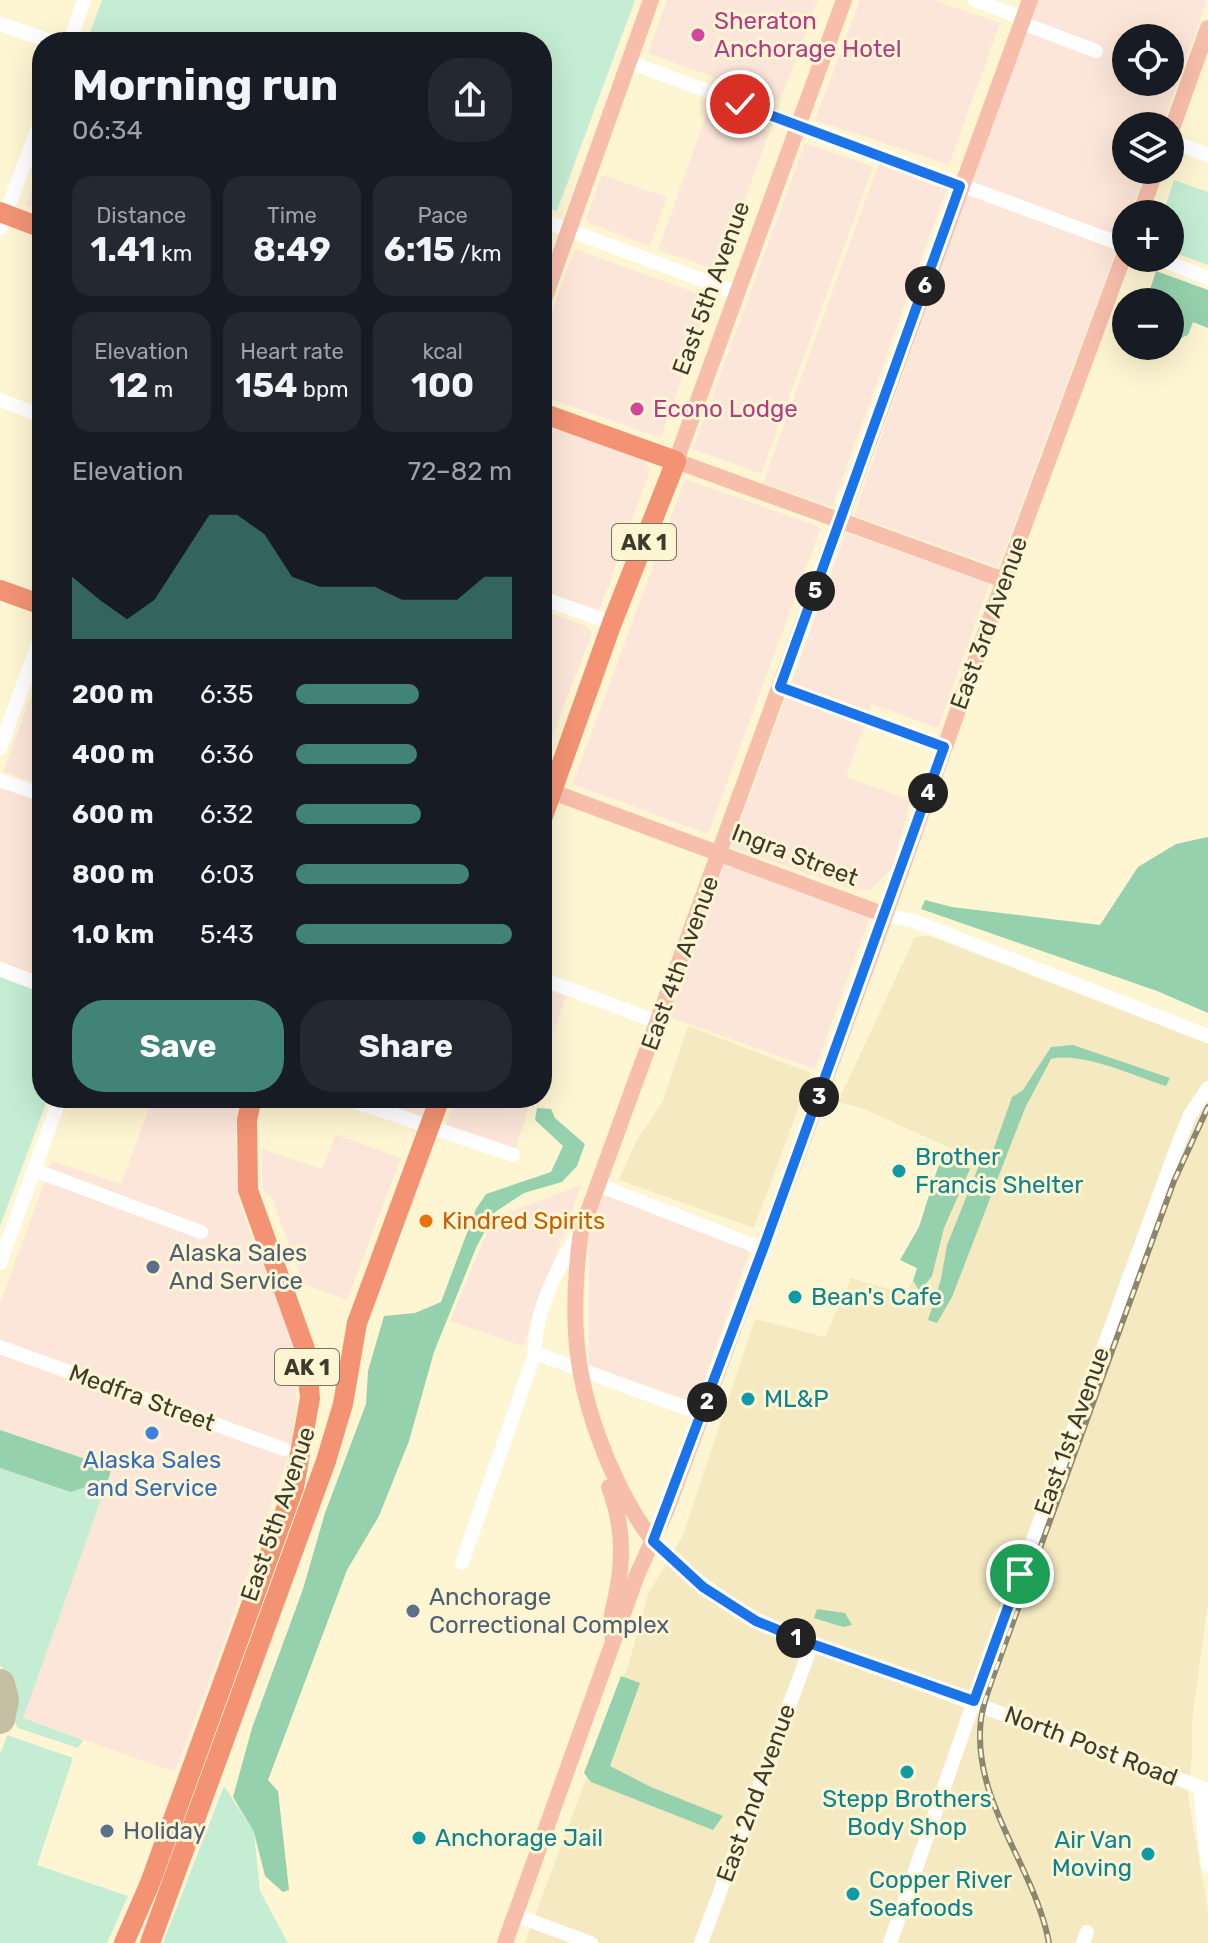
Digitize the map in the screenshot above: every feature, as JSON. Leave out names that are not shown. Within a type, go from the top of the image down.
[{"type":"highway","points":[[2,218],[32,226]]},
{"type":"highway","points":[[552,417],[676,461]]},
{"type":"highway","name":"East 5th Avenue","points":[[552,777],[676,461]]},
{"type":"highway","points":[[0,590],[32,601]]},
{"type":"highway","name":"AK 1","points":[[124,1943],[150,1883],[294,1487],[310,1398],[305,1349],[248,1190],[247,1120],[250,1108]]},
{"type":"highway","name":"East 5th Avenue","points":[[150,1943],[326,1461],[343,1404],[357,1323],[436,1108]]},
{"type":"main road","points":[[552,277],[651,0]]},
{"type":"main road","name":"East 5th Avenue","points":[[676,461],[844,0]]},
{"type":"main road","name":"East 4th Avenue","points":[[581,1231],[1030,0]]},
{"type":"main road","points":[[1178,112],[1208,28]]},
{"type":"main road","name":"East 3rd Avenue","points":[[505,1943],[637,1575],[653,1541],[763,1249],[1117,272]]},
{"type":"main road","points":[[676,461],[1004,580]]},
{"type":"main road","name":"Ingra Street","points":[[552,792],[885,915]]},
{"type":"main road","points":[[849,900],[877,902],[889,882],[900,873]]},
{"type":"main road","points":[[581,1231],[574,1293],[574,1335],[587,1424],[621,1525],[617,1595],[609,1618],[613,1643]]},
{"type":"main road","points":[[579,1370],[592,1424],[607,1459],[627,1502],[653,1541]]},
{"type":"street","points":[[73,32],[84,0]]},
{"type":"street","points":[[975,0],[1014,15],[1022,23],[1096,51]]},
{"type":"street","points":[[0,24],[32,35]]},
{"type":"street","points":[[629,62],[1112,243]]},
{"type":"street","points":[[2,218],[32,142]]},
{"type":"street","points":[[1184,146],[1208,155]]},
{"type":"street","points":[[552,224],[737,293]]},
{"type":"street","points":[[1184,269],[1208,278]]},
{"type":"street","points":[[0,400],[32,412]]},
{"type":"street","points":[[552,602],[612,623]]},
{"type":"street","points":[[0,748],[32,660]]},
{"type":"street","points":[[780,687],[944,747]]},
{"type":"street","points":[[0,780],[32,791]]},
{"type":"street","name":"Ingra Street","points":[[885,915],[914,921],[1208,1036]]},
{"type":"street","points":[[0,969],[32,981]]},
{"type":"street","points":[[552,983],[658,1022]]},
{"type":"street","name":"East 1st Avenue","points":[[890,1943],[974,1701],[1177,1147],[1190,1115],[1208,1088]]},
{"type":"street","points":[[0,1263],[56,1108]]},
{"type":"street","points":[[375,1108],[513,1155]]},
{"type":"street","points":[[34,1170],[201,1232]]},
{"type":"street","points":[[598,1185],[763,1249]]},
{"type":"street","name":"East 4th Avenue","points":[[462,1563],[535,1353],[534,1335],[562,1260],[581,1231]]},
{"type":"street","name":"Medfra Street","points":[[0,1347],[284,1449]]},
{"type":"street","points":[[535,1353],[702,1414]]},
{"type":"street","name":"North Post Road","points":[[653,1541],[703,1587],[756,1621],[1204,1789]]},
{"type":"street","name":"East 2nd Avenue","points":[[701,1943],[812,1644]]},
{"type":"street","points":[[1204,1789],[1208,1866]]},
{"type":"street","points":[[515,1915],[591,1943]]},
{"type":"shaded area","points":[[667,0],[818,0],[780,102],[648,53]]},
{"type":"shaded area","points":[[860,0],[933,0],[1000,23],[949,165],[815,120]]},
{"type":"shaded area","points":[[1037,0],[1207,0],[1184,64],[1184,24],[1112,24],[1112,96],[1173,96],[1167,112],[1112,112],[1112,184],[1141,184],[1135,200],[1112,200],[1112,233],[972,183]]},
{"type":"shaded area","points":[[709,108],[770,131],[719,270],[658,250]]},
{"type":"shaded area","points":[[805,143],[873,167],[761,474],[693,449]]},
{"type":"shaded area","points":[[879,163],[947,188],[832,507],[763,483]]},
{"type":"shaded area","points":[[602,175],[667,197],[650,246],[589,223],[586,219]]},
{"type":"shaded area","points":[[32,188],[32,207],[26,205]]},
{"type":"shaded area","points":[[967,193],[1112,246],[1112,261],[998,567],[854,515]]},
{"type":"shaded area","points":[[575,249],[710,298],[661,438],[552,400],[552,311]]},
{"type":"shaded area","points":[[552,426],[644,459],[650,470],[601,606],[595,609],[552,594]]},
{"type":"shaded area","points":[[685,479],[818,526],[820,530],[708,834],[575,785],[574,781]]},
{"type":"shaded area","points":[[846,533],[990,582],[938,728],[872,704],[846,777],[911,800],[892,868],[872,889],[857,891],[731,847]]},
{"type":"shaded area","points":[[552,614],[588,627],[592,633],[552,736]]},
{"type":"shaded area","points":[[32,694],[32,782],[3,772]]},
{"type":"shaded area","points":[[0,786],[32,797],[32,973],[0,962]]},
{"type":"shaded area","points":[[724,862],[870,916],[815,1069],[669,1017]]},
{"type":"shaded area","points":[[930,936],[1208,1044],[1208,1602],[1192,1721],[1188,1796],[1208,1911],[1208,1943],[525,1943],[629,1663],[648,1594],[683,1535],[755,1319],[825,1337],[851,1278],[906,1294],[920,1266],[959,1152],[864,1109],[838,1102],[915,937]]},
{"type":"shaded area","points":[[552,991],[566,996],[552,1038]]},
{"type":"shaded area","points":[[688,1026],[811,1073],[754,1228],[619,1180],[635,1143],[662,1103]]},
{"type":"shaded area","name":"Alaska Sales and Service","points":[[149,1108],[239,1108],[235,1138],[239,1202],[292,1339],[295,1361],[297,1404],[291,1448],[175,1772],[22,1718],[112,1469],[0,1430],[0,1304],[52,1161],[121,1184]]},
{"type":"shaded area","points":[[398,1108],[426,1108],[423,1116]]},
{"type":"shaded area","points":[[452,1108],[529,1108],[513,1155],[444,1131]]},
{"type":"shaded area","points":[[336,1135],[401,1158],[347,1300],[303,1284],[272,1198],[263,1190],[261,1149],[322,1169]]},
{"type":"shaded area","points":[[581,1185],[523,1346],[450,1321],[493,1218]]},
{"type":"shaded area","points":[[603,1194],[750,1250],[696,1403],[589,1365],[589,1232]]},
{"type":"green space","points":[[102,0],[635,0],[557,211],[552,209],[552,32],[90,32]]},
{"type":"green space","points":[[1173,184],[1184,184],[1208,192],[1208,265],[1184,256],[1184,200],[1168,200]]},
{"type":"green space","points":[[1156,272],[1159,272],[1208,290],[1208,328],[1193,322],[1188,335],[1184,337],[1184,288],[1151,288]]},
{"type":"green space","points":[[1208,837],[1208,1013],[1157,991],[921,909],[925,900],[952,907],[1100,925],[1138,867],[1176,844]]},
{"type":"green space","points":[[0,977],[32,989],[32,1108],[44,1108],[0,1226]]},
{"type":"green space","points":[[1073,1045],[1170,1078],[1166,1086],[1093,1062],[1063,1057],[1051,1059],[1025,1108],[952,1297],[937,1323],[928,1320],[941,1279],[947,1245],[980,1163],[993,1151],[1012,1097],[1023,1090],[1051,1047]]},
{"type":"green space","points":[[537,1108],[551,1109],[555,1118],[585,1144],[577,1166],[562,1182],[524,1193],[495,1212],[476,1248],[434,1352],[409,1441],[379,1516],[347,1570],[268,1780],[278,1791],[289,1890],[283,1892],[265,1876],[254,1832],[233,1797],[252,1728],[303,1589],[325,1513],[366,1404],[368,1371],[384,1316],[415,1313],[441,1302],[476,1209],[486,1194],[551,1172],[563,1146],[535,1120]]},
{"type":"green space","points":[[947,1157],[970,1169],[944,1228],[932,1276],[920,1291],[913,1281],[917,1268],[900,1260],[919,1227],[938,1167]]},
{"type":"green space","points":[[0,1430],[112,1468],[108,1480],[70,1492],[0,1468]]},
{"type":"green space","points":[[0,1468],[69,1492],[108,1480],[23,1718],[83,1740],[78,1748],[18,1728],[12,1718],[14,1690],[0,1665]]},
{"type":"green space","points":[[817,1609],[845,1613],[852,1625],[843,1627],[814,1618]]},
{"type":"green space","points":[[621,1676],[640,1683],[610,1766],[651,1787],[723,1816],[713,1830],[591,1782],[584,1773]]},
{"type":"green space","points":[[7,1735],[73,1758],[37,1865],[128,1896],[107,1943],[0,1943],[0,1755]]},
{"type":"green space","points":[[224,1786],[254,1832],[260,1891],[288,1943],[163,1943]]},
{"type":"taxiway","points":[[0,1684],[4,1700],[0,1719]]},
{"type":"railway","points":[[1049,1943],[1042,1915],[994,1806],[985,1778],[980,1749],[982,1713],[1174,1181],[1208,1107]]},
{"type":"place","name":"Sheraton Anchorage Hotel","points":[[698,35]]},
{"type":"place","name":"Econo Lodge","points":[[637,409]]},
{"type":"place","name":"Brother Francis Shelter","points":[[899,1171]]},
{"type":"place","name":"Kindred Spirits","points":[[426,1221]]},
{"type":"place","name":"Alaska Sales And Service","points":[[153,1267]]},
{"type":"place","name":"Bean's Cafe","points":[[795,1297]]},
{"type":"place","name":"ML&P","points":[[748,1399]]},
{"type":"place","name":"Alaska Sales and Service","points":[[152,1433]]},
{"type":"place","name":"Anchorage Correctional Complex","points":[[413,1611]]},
{"type":"place","name":"Stepp Brothers Body Shop","points":[[907,1772]]},
{"type":"place","name":"Holiday","points":[[107,1831]]},
{"type":"place","name":"Anchorage Jail","points":[[419,1838]]},
{"type":"place","name":"Air Van Moving","points":[[1148,1854]]},
{"type":"place","name":"Copper River Seafoods","points":[[853,1894]]},
{"type":"route","points":[[740,104],[960,186],[780,687],[944,747],[763,1249],[653,1541],[703,1587],[756,1621],[974,1701],[1020,1574]]}]
